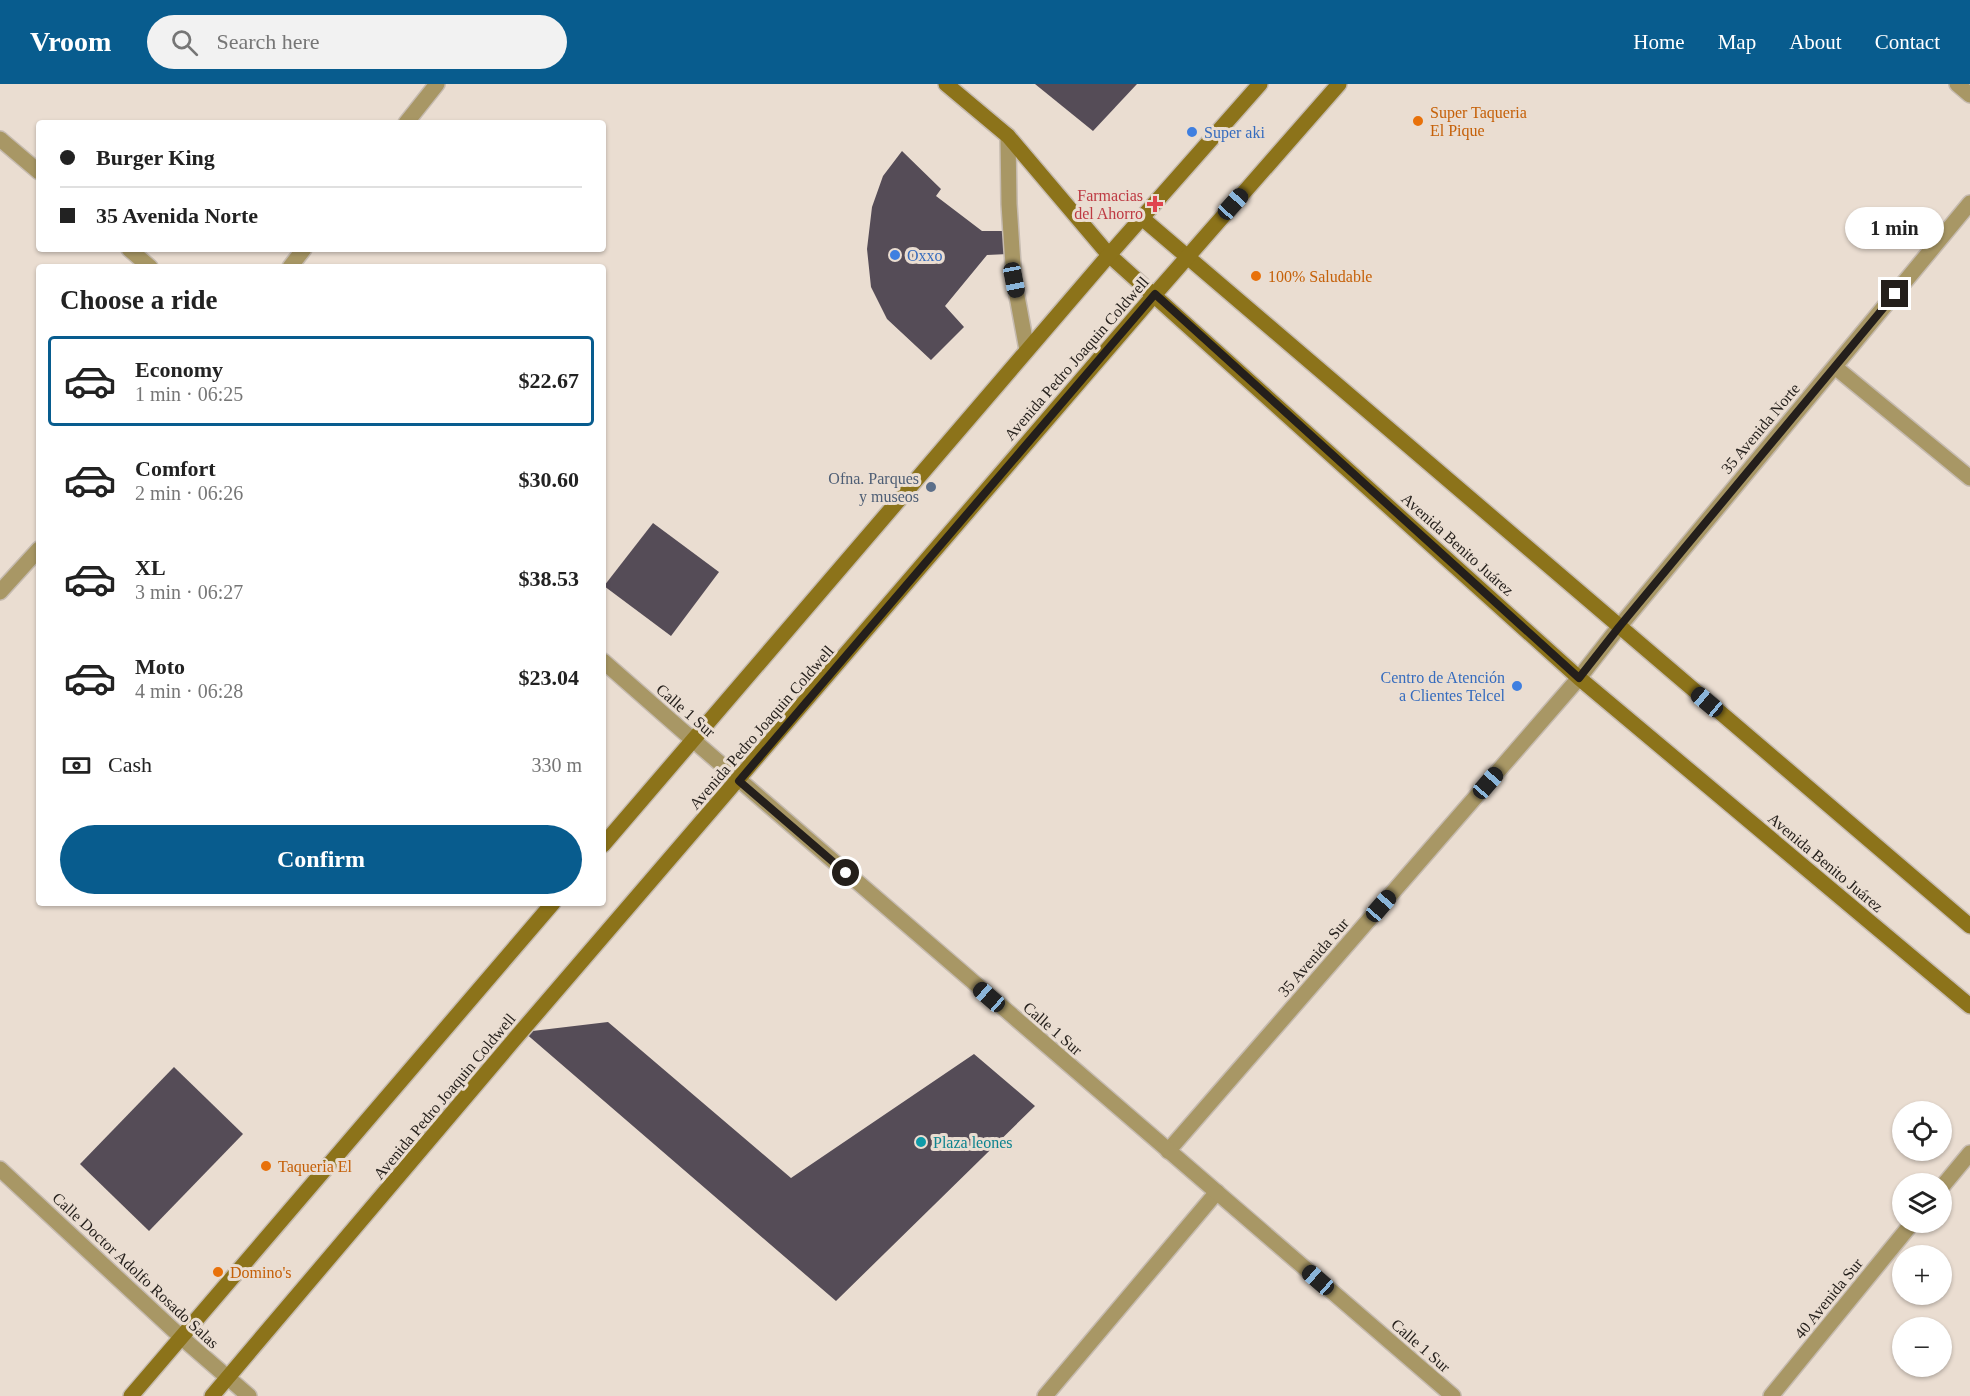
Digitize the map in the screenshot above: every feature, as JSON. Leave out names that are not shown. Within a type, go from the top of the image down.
[{"type":"main road","name":"Avenida Benito Juárez","points":[[946,84],[1008,136],[1109,255],[1579,678],[1970,1006]]},
{"type":"main road","points":[[606,842],[1109,255],[1260,84]]},
{"type":"main road","name":"Avenida Pedro Joaquin Coldwell","points":[[212,1396],[513,1041],[739,781],[1187,256],[1339,84]]},
{"type":"main road","points":[[1142,218],[1970,926]]},
{"type":"main road","points":[[130,1396],[550,906]]},
{"type":"street","points":[[408,120],[437,84]]},
{"type":"street","points":[[1957,84],[1970,95]]},
{"type":"street","points":[[1008,136],[1009,204],[1014,280],[1028,350]]},
{"type":"street","points":[[0,139],[36,169]]},
{"type":"street","name":"35 Avenida Norte","points":[[1579,678],[1970,202]]},
{"type":"street","points":[[132,252],[146,264]]},
{"type":"street","points":[[292,264],[302,252]]},
{"type":"street","points":[[1835,367],[1970,478]]},
{"type":"street","points":[[0,592],[36,552]]},
{"type":"street","name":"Calle 1 Sur","points":[[606,664],[1453,1396]]},
{"type":"street","name":"35 Avenida Sur","points":[[1168,1151],[1579,678]]},
{"type":"street","points":[[1952,1175],[1970,1153]]},
{"type":"street","name":"Calle Doctor Adolfo Rosado Salas","points":[[0,1169],[249,1396]]},
{"type":"street","points":[[1045,1396],[1217,1192]]},
{"type":"street","name":"40 Avenida Sur","points":[[1771,1396],[1904,1233]]},
{"type":"building","points":[[1035,84],[1137,84],[1093,131]]},
{"type":"building","name":"Oxxo","points":[[902,151],[941,189],[936,196],[982,231],[1007,231],[1008,254],[987,255],[945,306],[964,327],[931,360],[887,319],[871,287],[867,249],[872,207],[883,176]]},
{"type":"building","points":[[653,523],[719,572],[671,636],[606,587],[606,583]]},
{"type":"building","name":"Plaza leones","points":[[608,1022],[791,1178],[974,1054],[1035,1106],[836,1301],[524,1032]]},
{"type":"building","points":[[174,1067],[243,1134],[149,1231],[80,1164]]},
{"type":"place","name":"Super Taqueria El Pique","points":[[1418,121]]},
{"type":"place","name":"Super aki","points":[[1192,132]]},
{"type":"place","name":"Farmacias del Ahorro","points":[[1155,204]]},
{"type":"place","name":"Oxxo","points":[[895,255]]},
{"type":"place","name":"100% Saludable","points":[[1256,276]]},
{"type":"place","name":"Ofna. Parques y museos","points":[[931,487]]},
{"type":"place","name":"Centro de Atención a Clientes Telcel","points":[[1517,686]]},
{"type":"place","name":"Plaza leones","points":[[921,1142]]},
{"type":"place","name":"Taqueria El","points":[[266,1166]]},
{"type":"place","name":"Domino's","points":[[218,1272]]},
{"type":"route","points":[[846,873],[739,781],[1155,294],[1579,678],[1895,294]]}]
